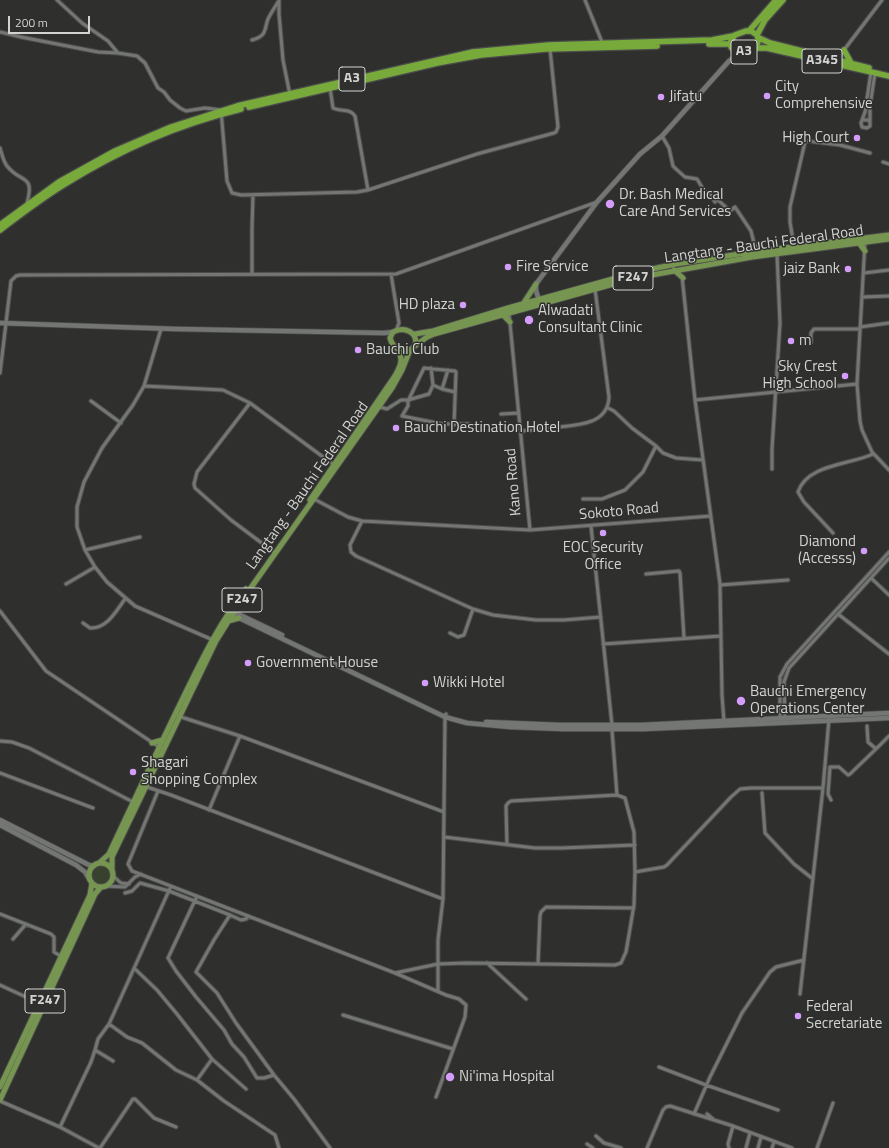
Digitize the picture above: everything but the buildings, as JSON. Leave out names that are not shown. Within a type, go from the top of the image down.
[{"type":"highway","name":"A3","points":[[0,230],[27,205],[72,175],[171,126],[208,114],[437,61],[602,42],[708,41],[733,36],[749,31],[776,0]]},
{"type":"highway","name":"A3","points":[[733,36],[731,40],[731,47],[735,52],[740,53],[755,48],[758,45],[758,37],[765,20],[783,0]]},
{"type":"highway","name":"A3","points":[[749,31],[753,32],[758,37]]},
{"type":"highway","name":"A345","points":[[758,37],[770,43],[889,76]]},
{"type":"highway","name":"A3","points":[[549,47],[706,44],[731,47]]},
{"type":"highway","name":"A345","points":[[755,48],[767,48],[838,62],[851,63],[889,73]]},
{"type":"highway","points":[[844,50],[851,63]]},
{"type":"highway","name":"A3","points":[[290,95],[330,88],[347,82]]},
{"type":"highway","name":"A3","points":[[0,225],[70,180],[121,150],[221,112]]},
{"type":"main road","name":"Langtang - Bauchi Federal Road","points":[[161,748],[162,740],[227,614],[235,606],[275,553],[380,406],[400,375],[410,350],[426,337],[502,315],[523,304],[540,302],[595,289],[631,278],[746,253],[752,255],[777,254],[859,243],[889,235]]},
{"type":"main road","name":"Langtang - Bauchi Federal Road","points":[[415,334],[433,331],[508,311],[638,272],[677,268],[794,246],[889,239]]},
{"type":"main road","points":[[859,243],[865,251]]},
{"type":"main road","points":[[746,253],[749,248],[755,246]]},
{"type":"main road","points":[[677,268],[683,278]]},
{"type":"main road","points":[[523,304],[536,284]]},
{"type":"main road","points":[[502,315],[510,322]]},
{"type":"main road","points":[[410,350],[398,350],[391,343],[390,338],[395,331],[405,330],[413,332],[415,334],[415,346]]},
{"type":"main road","name":"Langtang - Bauchi Federal Road","points":[[112,873],[112,856],[143,786],[214,640],[233,613],[235,606],[314,499],[395,376],[401,362],[401,356],[398,350]]},
{"type":"main road","points":[[228,620],[240,616],[235,606]]},
{"type":"main road","points":[[152,743],[162,740]]},
{"type":"main road","name":"Langtang - Bauchi Federal Road","points":[[96,864],[109,854],[133,802],[143,786]]},
{"type":"main road","points":[[96,864],[108,866],[112,873]]},
{"type":"main road","name":"F247","points":[[0,1087],[90,895],[91,881],[89,872],[96,864]]},
{"type":"main road","name":"F247","points":[[0,1100],[95,894],[110,882],[112,873]]},
{"type":"main road","points":[[91,881],[98,887],[102,887]]},
{"type":"street","points":[[57,0],[82,23],[108,41],[118,53]]},
{"type":"street","points":[[252,40],[258,38],[265,32],[269,18],[279,0]]},
{"type":"street","points":[[279,0],[283,60],[290,95]]},
{"type":"street","points":[[585,0],[602,42]]},
{"type":"street","points":[[838,62],[844,50],[882,0]]},
{"type":"street","points":[[0,32],[98,52],[132,55],[144,61],[158,88],[180,108],[186,111],[202,109],[221,112],[228,188],[236,195],[352,192],[368,190],[477,154],[556,132],[558,127],[549,47]]},
{"type":"street","points":[[729,61],[731,47]]},
{"type":"street","points":[[540,302],[536,290],[536,284],[597,202],[634,160],[662,136],[729,61],[740,53]]},
{"type":"street","points":[[873,72],[870,122],[869,127],[865,129],[861,125],[873,72]]},
{"type":"street","points":[[330,88],[333,108],[337,110],[350,111],[356,116],[368,190]]},
{"type":"street","points":[[202,109],[208,114]]},
{"type":"street","points":[[863,120],[865,119],[870,122]]},
{"type":"street","points":[[662,136],[669,148],[673,166],[676,169],[685,177],[697,179],[705,192],[710,193],[715,202],[718,199],[730,212],[735,207],[751,231],[755,246],[752,255]]},
{"type":"street","points":[[794,246],[790,222],[790,207],[804,142],[807,141],[836,145],[870,153]]},
{"type":"street","points":[[0,148],[8,167],[30,185],[31,191],[27,205]]},
{"type":"street","points":[[883,162],[889,164]]},
{"type":"street","points":[[252,274],[253,195]]},
{"type":"street","points":[[0,373],[3,323],[11,281],[16,276],[400,273],[597,202]]},
{"type":"street","points":[[866,240],[857,384],[860,420],[862,430],[873,454],[889,470]]},
{"type":"street","points":[[772,469],[775,392],[780,323],[777,254]]},
{"type":"street","points":[[864,273],[889,270]]},
{"type":"street","points":[[391,274],[399,323],[405,330]]},
{"type":"street","points":[[683,278],[695,400],[720,585],[724,723]]},
{"type":"street","points":[[521,431],[589,423],[598,418],[608,408],[609,398],[595,289]]},
{"type":"street","points":[[862,297],[889,296]]},
{"type":"street","name":"Kano Road","points":[[508,311],[530,530]]},
{"type":"street","points":[[3,323],[384,333],[395,331],[399,323]]},
{"type":"street","points":[[811,342],[811,333],[814,329],[860,328],[889,323]]},
{"type":"street","points":[[161,328],[144,386],[121,423],[102,448],[84,482],[77,507],[77,528],[85,550],[94,567],[106,582],[125,599],[135,606],[214,640]]},
{"type":"street","points":[[384,333],[390,338]]},
{"type":"street","points":[[454,425],[455,370],[424,368],[408,400],[408,406],[402,416],[442,424],[454,425],[469,424]]},
{"type":"street","points":[[380,406],[387,409],[397,402],[429,394],[433,385],[432,368]]},
{"type":"street","points":[[442,389],[448,370]]},
{"type":"street","points":[[695,400],[857,384]]},
{"type":"street","points":[[433,385],[455,392]]},
{"type":"street","points":[[144,386],[224,390],[250,403],[336,466]]},
{"type":"street","points":[[91,401],[121,423]]},
{"type":"street","points":[[250,403],[197,472],[194,484],[195,488],[231,520],[275,553]]},
{"type":"street","points":[[608,408],[614,411],[663,453],[676,458],[703,460]]},
{"type":"street","points":[[501,414],[519,413]]},
{"type":"street","points":[[583,499],[602,499],[625,490],[643,472],[656,446]]},
{"type":"street","points":[[833,533],[804,502],[798,492],[800,485],[819,471],[873,454]]},
{"type":"street","name":"Sokoto Road","points":[[314,499],[342,514],[362,521],[530,530],[711,516]]},
{"type":"street","points":[[362,521],[350,545],[351,552],[356,556],[473,609],[494,615],[536,620],[564,620],[601,617]]},
{"type":"street","points":[[591,526],[612,728],[617,795]]},
{"type":"street","points":[[85,550],[140,537]]},
{"type":"street","points":[[780,721],[780,677],[787,664],[889,552]]},
{"type":"street","points":[[785,721],[784,682],[793,663],[889,558]]},
{"type":"street","points":[[66,584],[94,567]]},
{"type":"street","points":[[646,574],[676,570],[679,571],[684,638]]},
{"type":"street","points":[[871,578],[889,595]]},
{"type":"street","points":[[720,585],[788,580]]},
{"type":"street","points":[[83,623],[90,628],[99,628],[112,616],[125,599]]},
{"type":"street","points":[[450,633],[458,637],[464,635],[473,609]]},
{"type":"street","points":[[0,611],[46,671],[161,748]]},
{"type":"street","points":[[227,614],[233,613],[235,616],[240,616],[445,715],[467,723],[510,728],[612,728],[785,721],[889,713]]},
{"type":"street","points":[[838,614],[889,654]]},
{"type":"street","points":[[603,644],[721,636]]},
{"type":"street","points":[[438,991],[438,940],[443,899],[445,715]]},
{"type":"street","points":[[178,716],[240,736],[444,812]]},
{"type":"street","points":[[829,718],[889,718]]},
{"type":"street","points":[[800,994],[823,788],[829,718]]},
{"type":"street","points":[[867,726],[868,742],[873,748],[876,748]]},
{"type":"street","points":[[209,810],[240,736]]},
{"type":"street","points":[[831,800],[828,794],[830,767],[838,767],[848,775],[850,774],[889,736]]},
{"type":"street","points":[[885,739],[889,743]]},
{"type":"street","points":[[0,741],[12,742],[29,748],[133,802]]},
{"type":"street","points":[[0,773],[93,808]]},
{"type":"street","points":[[143,786],[443,899]]},
{"type":"street","points":[[636,872],[664,867],[667,865],[740,789],[823,788]]},
{"type":"street","points":[[158,791],[128,864],[132,871],[395,973],[459,999],[466,1005],[464,1017],[436,1097]]},
{"type":"street","points":[[762,793],[765,834],[794,864],[813,879]]},
{"type":"street","points":[[395,973],[438,964],[487,963],[618,965],[621,963],[624,957],[634,908],[636,872],[634,832],[625,798],[617,795],[508,802],[506,806],[508,845]]},
{"type":"street","points":[[0,820],[90,865],[96,864]]},
{"type":"street","points":[[0,825],[76,864],[85,872],[91,881]]},
{"type":"street","points":[[444,837],[508,845],[562,848],[635,845]]},
{"type":"street","points":[[112,873],[121,883],[129,884]]},
{"type":"street","points":[[102,887],[125,887],[135,877],[141,874]]},
{"type":"street","points":[[125,893],[132,890],[140,883],[230,914],[241,920],[246,919],[248,916]]},
{"type":"street","points":[[60,1127],[91,1062],[98,1040],[109,1024],[171,886]]},
{"type":"street","points":[[197,896],[168,958],[196,997],[224,1030],[232,1044],[244,1057],[257,1078],[264,1078],[274,1075]]},
{"type":"street","points":[[538,964],[540,916],[541,912],[546,907],[634,908]]},
{"type":"street","points":[[0,914],[51,934],[54,937],[54,952],[62,956]]},
{"type":"street","points":[[230,914],[196,972],[217,993],[236,1023],[330,1148]]},
{"type":"street","points":[[13,939],[26,924]]},
{"type":"street","points":[[694,1114],[706,1085],[742,1013],[770,972],[776,968],[804,960]]},
{"type":"street","points":[[487,963],[526,999]]},
{"type":"street","points":[[134,968],[162,996],[212,1059],[246,1089]]},
{"type":"street","points":[[0,985],[39,1003]]},
{"type":"street","points":[[343,1015],[453,1049]]},
{"type":"street","points":[[109,1024],[127,1037],[142,1043],[176,1070],[197,1080],[224,1101],[275,1135],[279,1148]]},
{"type":"street","points":[[95,1050],[113,1061]]},
{"type":"street","points":[[197,1080],[212,1059]]},
{"type":"street","points":[[659,1067],[778,1110]]},
{"type":"street","points":[[0,1100],[60,1127],[100,1148],[133,1099],[135,1099],[154,1118],[176,1127]]},
{"type":"street","points":[[817,1148],[833,1103]]},
{"type":"street","points":[[647,1148],[663,1110],[670,1106],[733,1126],[785,1147],[792,1148]]},
{"type":"street","points":[[706,1114],[714,1120]]},
{"type":"street","points":[[729,1148],[728,1144],[733,1126]]},
{"type":"street","points":[[746,1148],[750,1133]]},
{"type":"street","points":[[596,1136],[604,1142],[621,1148]]},
{"type":"street","points":[[758,1148],[761,1137]]},
{"type":"street","points":[[772,1148],[774,1142]]},
{"type":"street","points":[[587,1144],[593,1148]]},
{"type":"green space","points":[[96,865],[104,865],[110,871],[110,879],[104,885],[96,885],[90,879],[90,871]]},
{"type":"place","name":"City Comprehensive","points":[[767,96]]},
{"type":"place","name":"Jifatu","points":[[661,97]]},
{"type":"place","name":"High Court","points":[[857,138]]},
{"type":"place","name":"Dr. Bash Medical Care And Services","points":[[610,204]]},
{"type":"place","name":"Fire Service","points":[[508,267]]},
{"type":"place","name":"jaiz Bank","points":[[848,269]]},
{"type":"place","name":"HD plaza","points":[[463,305]]},
{"type":"place","name":"Alwadati Consultant Clinic","points":[[529,320]]},
{"type":"place","name":"m","points":[[791,341]]},
{"type":"place","name":"Bauchi Club","points":[[358,350]]},
{"type":"place","name":"Sky Crest High School","points":[[845,376]]},
{"type":"place","name":"Bauchi Destination Hotel","points":[[396,428]]},
{"type":"place","name":"EOC Security Office","points":[[603,533]]},
{"type":"place","name":"Diamond (Accesss)","points":[[864,551]]},
{"type":"place","name":"Government House","points":[[248,663]]},
{"type":"place","name":"Wikki Hotel","points":[[425,683]]},
{"type":"place","name":"Bauchi Emergency Operations Center","points":[[741,701]]},
{"type":"place","name":"Shagari Shopping Complex","points":[[133,772]]},
{"type":"place","name":"Federal Secretariate","points":[[798,1016]]},
{"type":"place","name":"Ni'ima Hospital","points":[[450,1077]]}]
